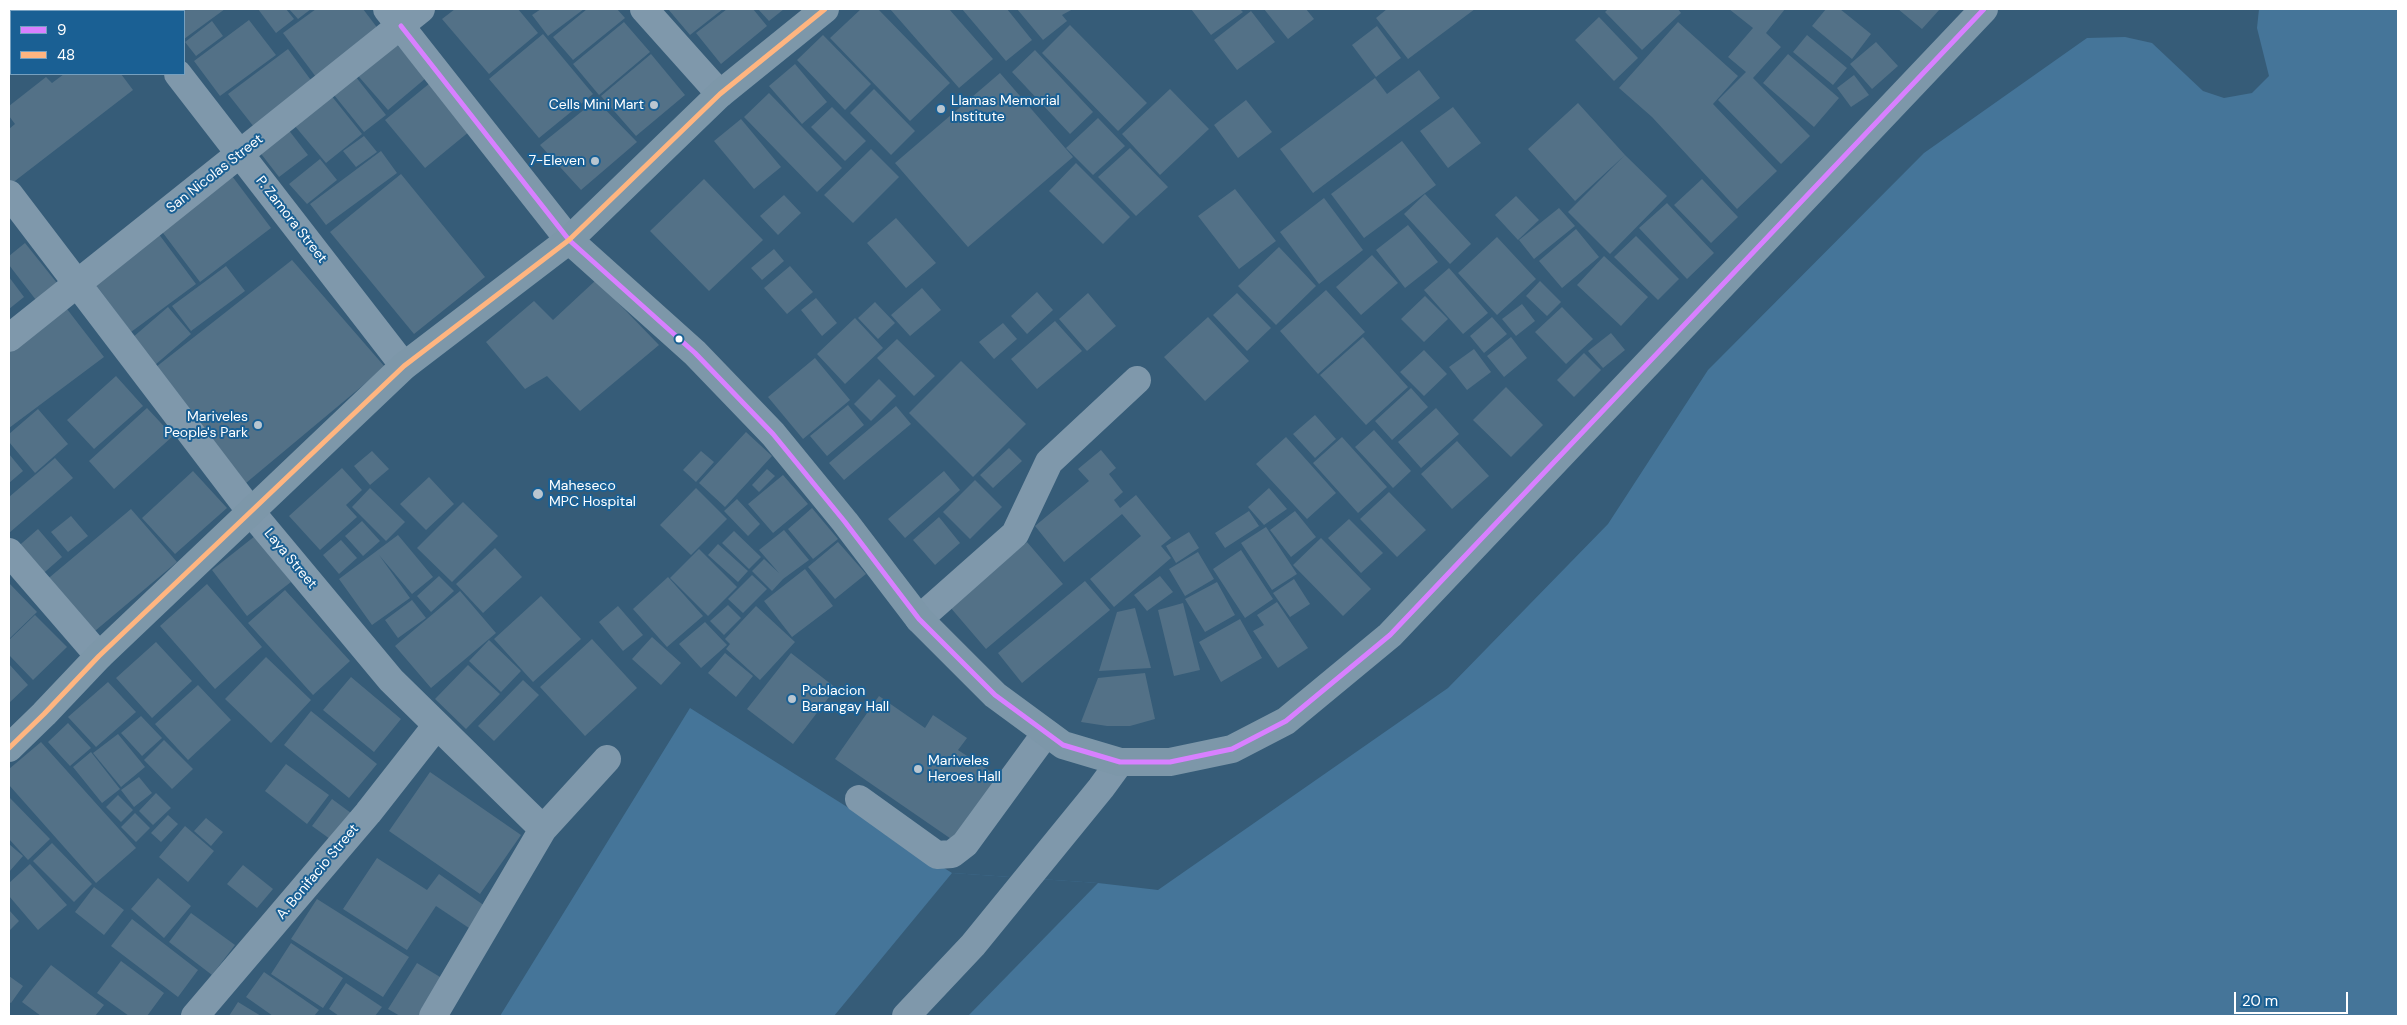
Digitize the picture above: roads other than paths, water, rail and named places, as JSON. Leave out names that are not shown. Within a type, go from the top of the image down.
[{"type":"main road","points":[[9,748],[99,656],[404,366],[569,240],[720,94],[825,9]]},
{"type":"main road","points":[[569,240],[695,353],[773,434],[845,522],[918,619],[995,695],[1063,745],[1120,762],[1170,762],[1232,749],[1286,721],[1390,636],[1984,9]]},
{"type":"street","name":"San Nicolas Street","points":[[9,338],[240,154],[394,18],[421,9]]},
{"type":"street","points":[[644,9],[720,94]]},
{"type":"street","points":[[394,18],[569,240]]},
{"type":"street","name":"P. Zamora Street","points":[[179,75],[404,366]]},
{"type":"street","name":"Laya Street","points":[[9,194],[251,512],[391,680],[543,829]]},
{"type":"street","points":[[918,619],[1015,534],[1049,462],[1137,380]]},
{"type":"street","points":[[9,552],[99,656]]},
{"type":"street","name":"A. Bonifacio Street","points":[[195,1016],[368,813],[437,725]]},
{"type":"street","points":[[859,799],[937,855],[952,854],[965,844],[1046,733]]},
{"type":"street","points":[[433,1016],[543,829],[607,759]]},
{"type":"street","points":[[906,1016],[973,945],[1120,762]]},
{"type":"water","points":[[2259,9],[2398,9],[2398,1016],[500,1016],[690,708],[952,873],[1098,883],[1158,890],[1448,688],[1608,524],[1708,370],[1924,153],[2087,38],[2125,37],[2152,43],[2203,91],[2224,98],[2252,93],[2269,76],[2257,28]]},
{"type":"place","name":"Cells Mini Mart","points":[[654,105]]},
{"type":"place","name":"Llamas Memorial Institute","points":[[941,109]]},
{"type":"place","name":"7-Eleven","points":[[595,161]]},
{"type":"place","name":"Mariveles People's Park","points":[[258,425]]},
{"type":"place","name":"Maheseco MPC Hospital","points":[[538,494]]},
{"type":"place","name":"Poblacion Barangay Hall","points":[[792,699]]},
{"type":"place","name":"Mariveles Heroes Hall","points":[[918,769]]}]
